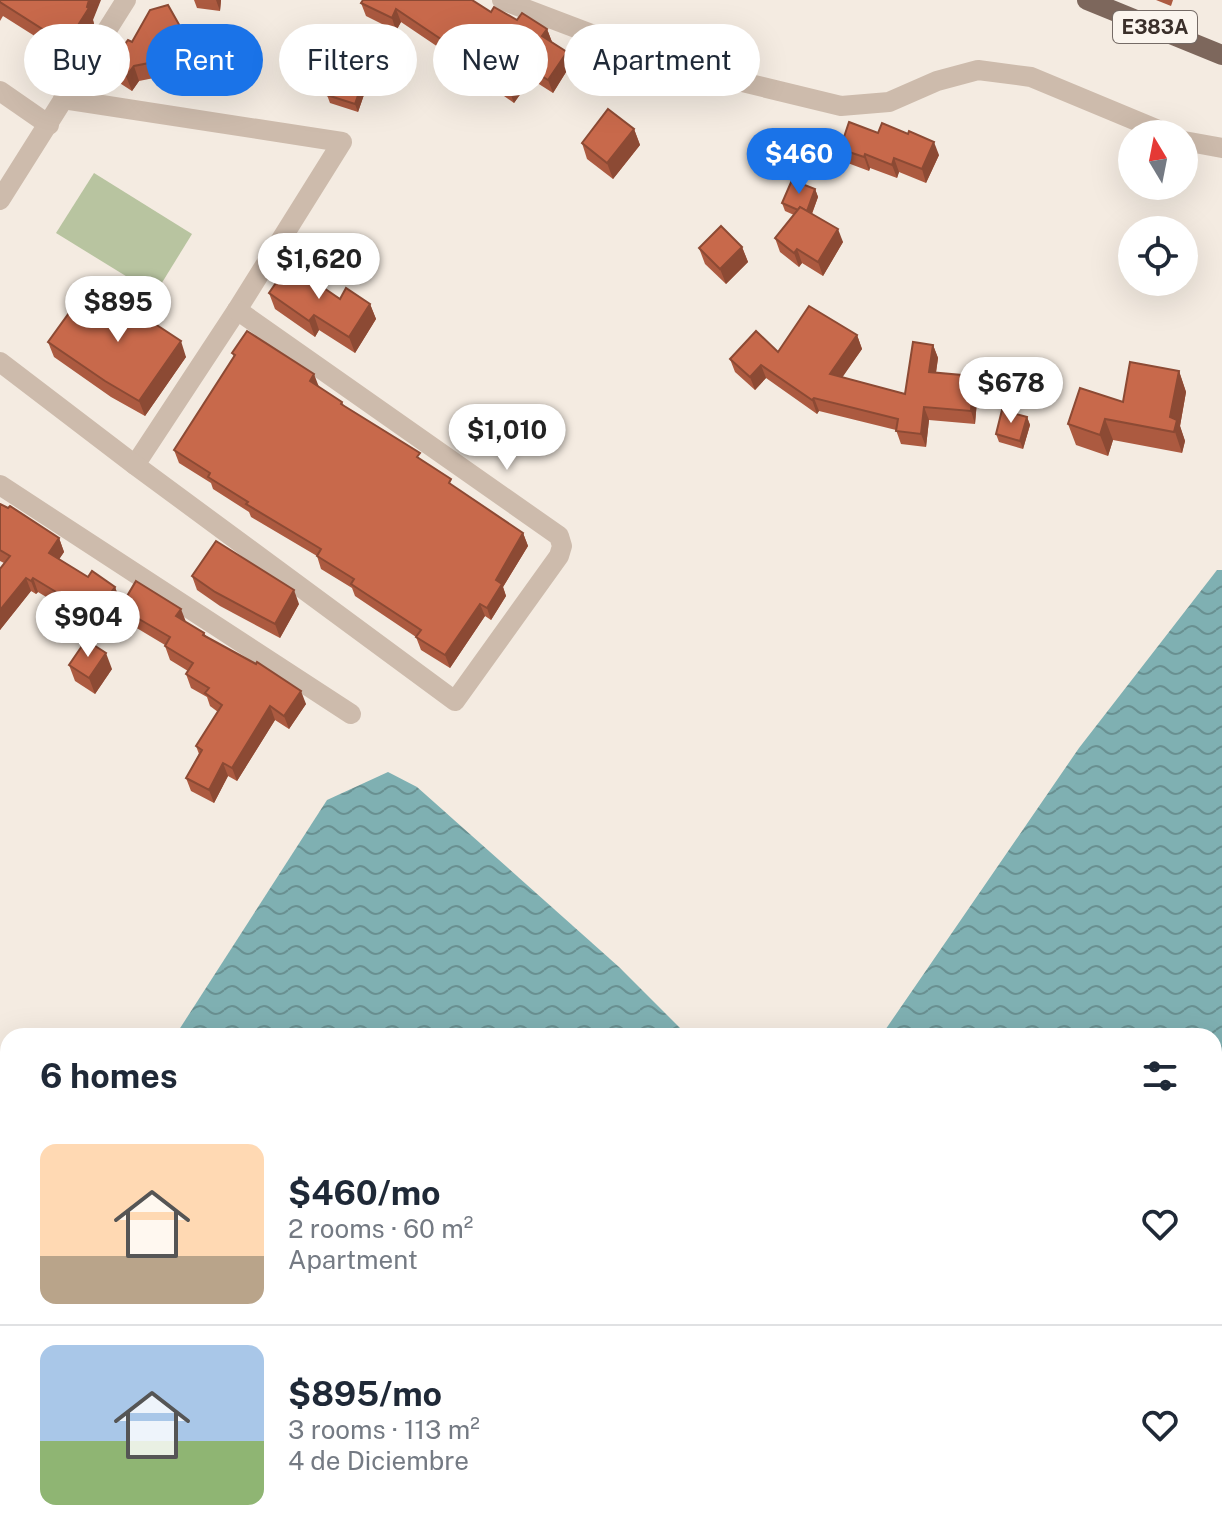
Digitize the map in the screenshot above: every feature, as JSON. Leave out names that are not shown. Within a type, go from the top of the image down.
[{"type":"main road","name":"E383A","points":[[1087,0],[1222,55]]},
{"type":"street","points":[[0,200],[126,0]]},
{"type":"street","points":[[502,0],[676,66],[841,106],[889,102],[937,81],[978,70],[1031,77],[1134,120]]},
{"type":"street","points":[[0,91],[49,125]]},
{"type":"street","points":[[63,99],[342,142],[135,465]]},
{"type":"street","points":[[1198,144],[1222,148]]},
{"type":"street","points":[[0,362],[455,701],[559,556],[562,546],[559,536],[237,310]]},
{"type":"street","points":[[0,485],[351,714]]},
{"type":"green space","points":[[94,173],[192,234],[155,294],[56,233]]},
{"type":"water","points":[[1217,570],[1222,570],[1222,1028],[886,1028],[1079,748]]},
{"type":"water","points":[[388,772],[417,787],[619,967],[680,1028],[180,1028],[327,800]]},
{"type":"building","points":[[89,0],[89,8],[79,24],[35,24],[0,2]]},
{"type":"building","points":[[363,0],[472,0],[491,12],[494,7],[517,20],[522,13],[539,24],[433,24],[433,34],[396,9],[392,18],[361,3]]},
{"type":"building","points":[[168,5],[179,24],[146,24],[146,64],[134,66],[130,71],[130,41],[150,10]]},
{"type":"building","points":[[548,40],[564,50],[564,56],[548,80]]},
{"type":"building","points":[[330,96],[358,96],[355,104]]},
{"type":"building","points":[[608,109],[634,129],[607,163],[582,143]]},
{"type":"building","points":[[849,122],[878,133],[882,123],[934,142],[922,169],[894,158],[892,165],[865,154],[864,157],[840,149]]},
{"type":"building","points":[[792,180],[815,189],[807,211],[782,203]]},
{"type":"building","points":[[800,207],[838,229],[818,262],[797,249],[794,253],[775,238]]},
{"type":"building","points":[[721,226],[742,247],[720,269],[699,248]]},
{"type":"building","points":[[289,264],[340,299],[346,288],[370,304],[349,337],[314,315],[309,321],[269,293]]},
{"type":"building","points":[[118,283],[144,302],[137,312],[181,341],[139,401],[48,342],[69,313],[86,325]]},
{"type":"building","points":[[809,306],[857,335],[830,374],[905,394],[913,342],[933,345],[929,372],[973,376],[971,411],[924,407],[921,434],[896,431],[898,419],[812,400],[761,365],[750,377],[730,359],[756,331],[778,352]]},
{"type":"building","points":[[247,331],[314,374],[310,381],[420,453],[417,457],[451,479],[449,483],[523,533],[496,580],[502,584],[487,608],[480,604],[445,655],[416,637],[421,630],[351,584],[354,579],[317,556],[321,549],[246,504],[248,502],[208,477],[210,473],[174,450]]},
{"type":"building","points":[[1130,362],[1179,371],[1170,417],[1177,420],[1174,432],[1105,419],[1100,435],[1068,424],[1080,388],[1123,402]]},
{"type":"building","points":[[1002,410],[1027,417],[1020,441],[996,434]]},
{"type":"building","points":[[0,504],[10,506],[59,538],[49,553],[88,577],[92,571],[115,587],[86,627],[64,611],[71,601],[33,578],[31,581],[26,578],[0,610],[0,569],[10,556],[0,550]]},
{"type":"building","points":[[216,541],[294,590],[275,624],[192,576]]},
{"type":"building","points":[[136,581],[181,609],[176,616],[203,635],[257,662],[301,691],[284,716],[270,706],[232,768],[223,763],[209,790],[186,778],[202,750],[196,746],[222,705],[205,693],[209,688],[186,674],[193,663],[165,646],[170,637],[120,608]]},
{"type":"building","points":[[86,640],[106,653],[89,678],[69,665]]}]
